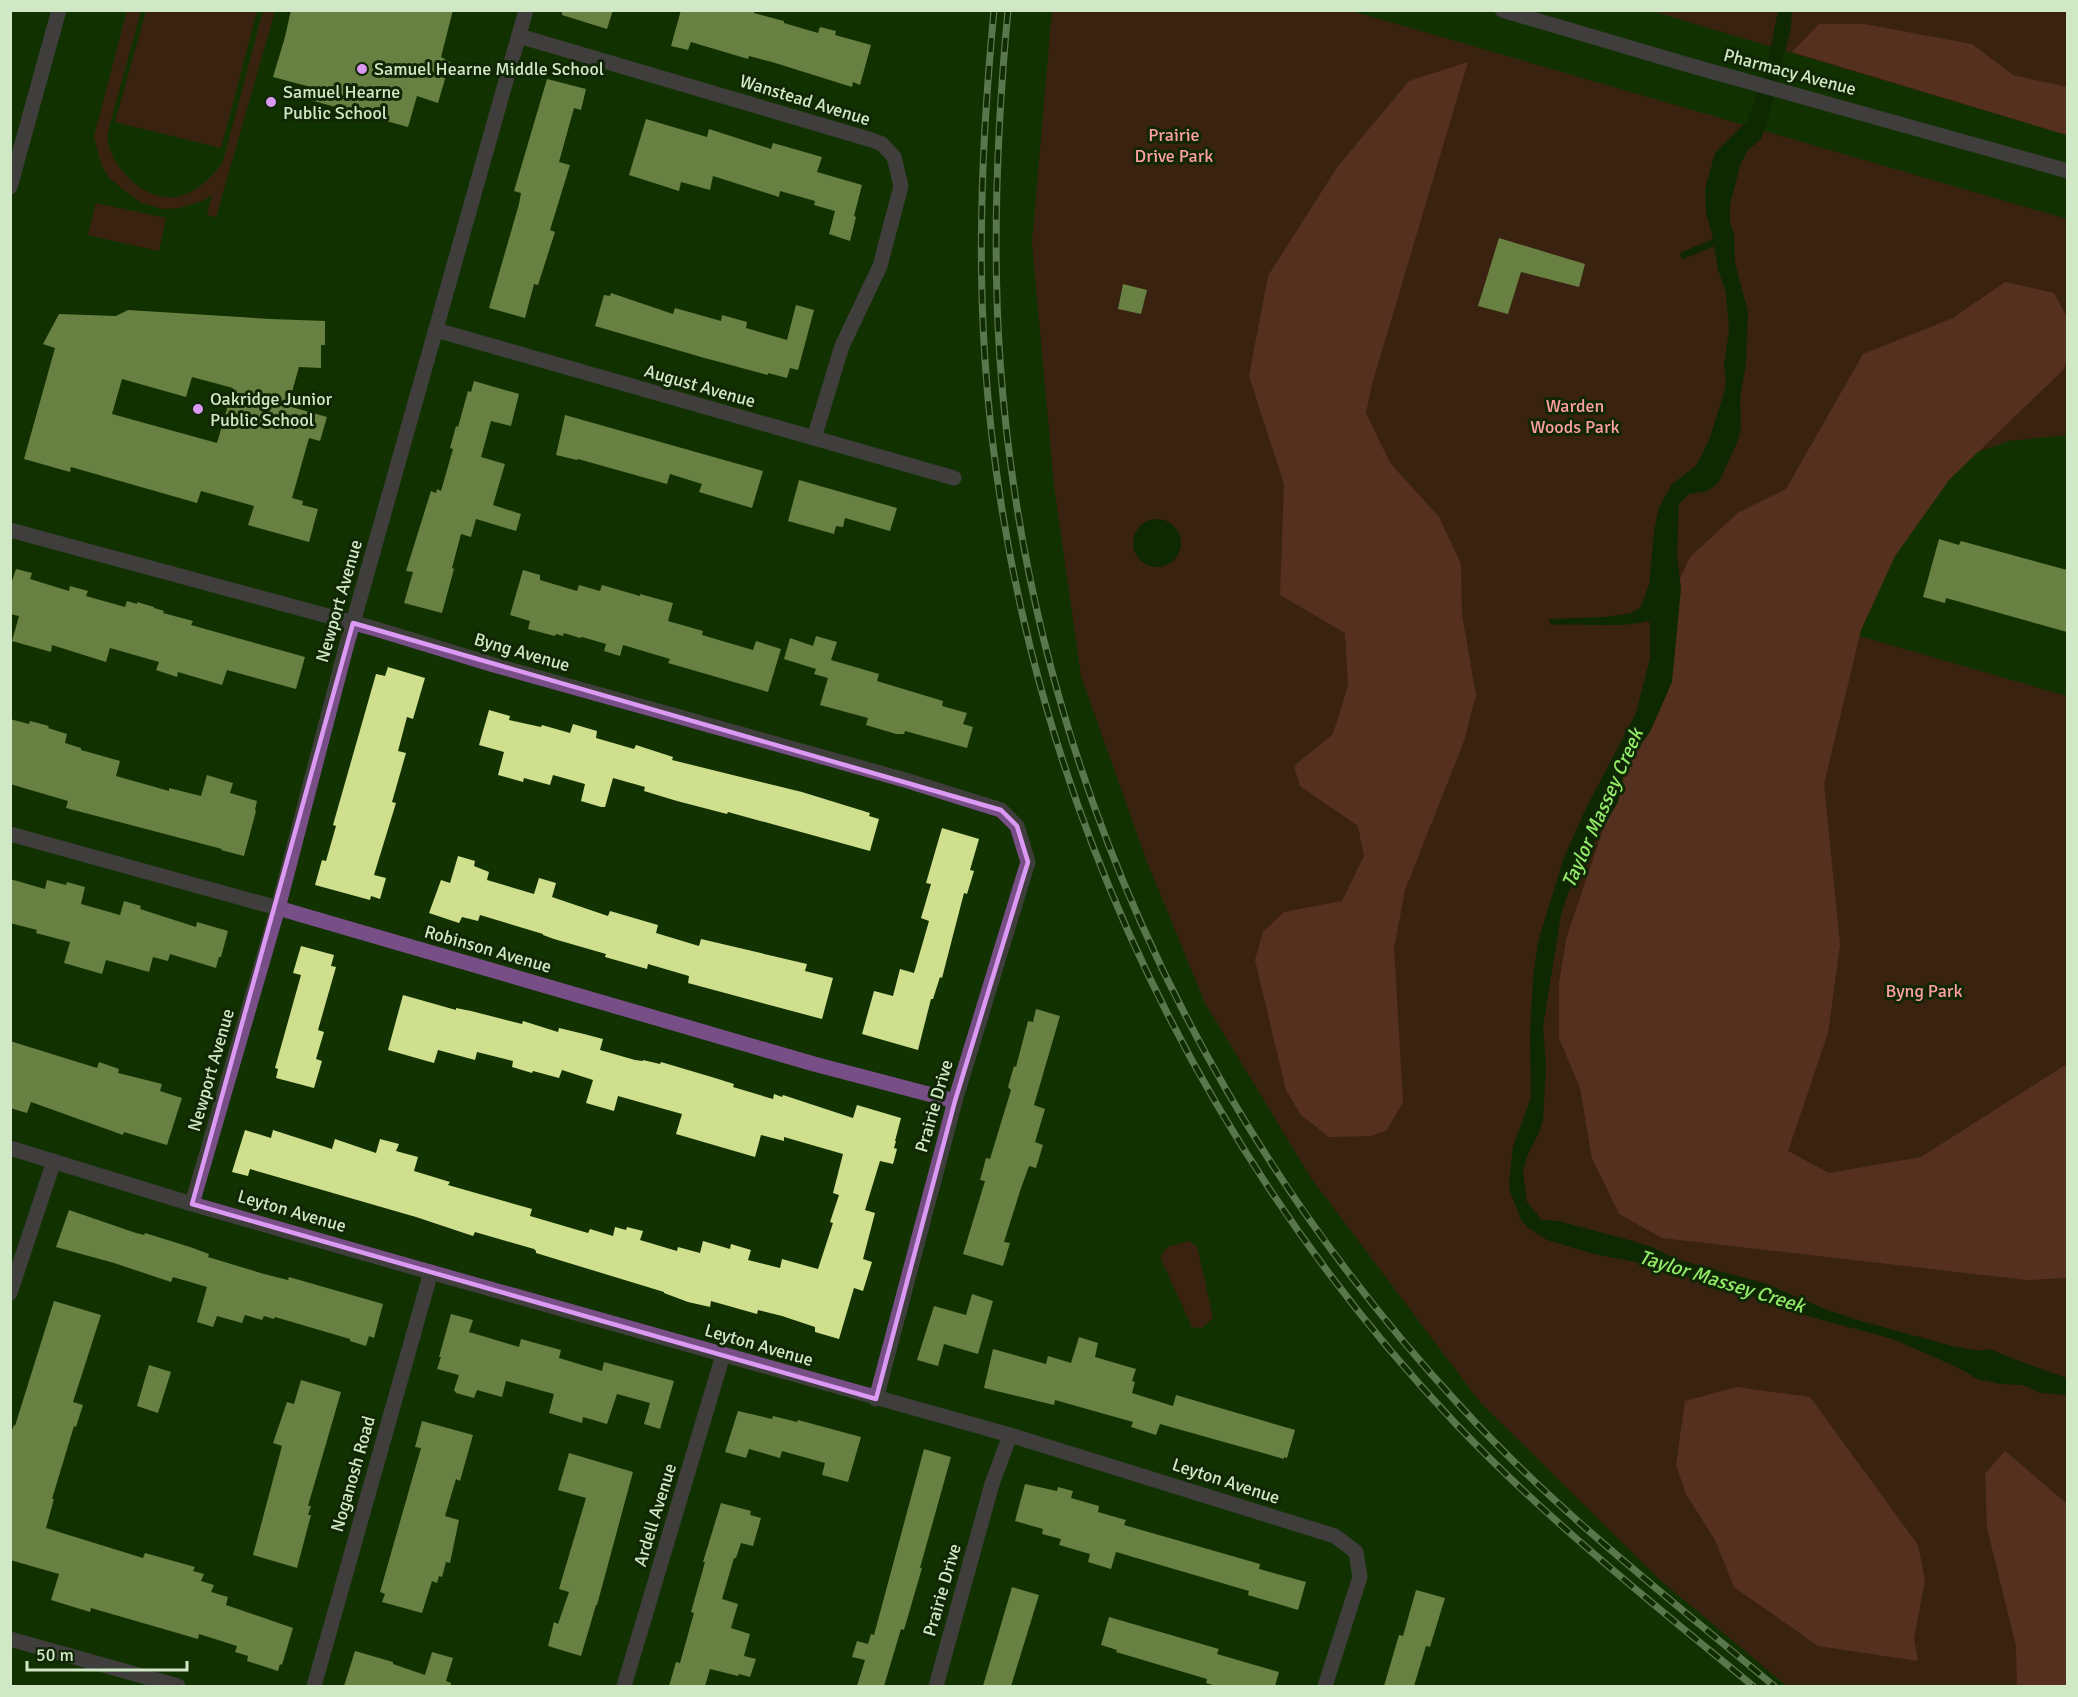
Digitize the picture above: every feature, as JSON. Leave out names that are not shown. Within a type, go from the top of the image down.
[{"type":"street","points":[[10,187],[59,10]]},
{"type":"street","name":"Newport Avenue","points":[[192,1204],[278,908],[353,623],[526,10]]},
{"type":"street","name":"Pharmacy Avenue","points":[[1502,10],[2067,171]]},
{"type":"street","name":"Wanstead Avenue","points":[[519,36],[872,140],[882,144],[894,157],[901,186],[880,266],[842,346],[814,438]]},
{"type":"street","name":"August Avenue","points":[[436,330],[954,478]]},
{"type":"street","name":"Byng Avenue","points":[[10,530],[353,623],[494,665],[905,780],[1001,810],[1017,826]]},
{"type":"street","name":"Prairie Drive","points":[[876,1399],[955,1101],[1028,862],[1017,826]]},
{"type":"street","name":"Robinson Avenue","points":[[10,834],[278,908],[814,1064],[955,1101]]},
{"type":"street","name":"Leyton Avenue","points":[[10,1148],[192,1204],[1010,1435],[1335,1536],[1356,1552],[1360,1577],[1325,1686]]},
{"type":"street","points":[[10,1293],[54,1161]]},
{"type":"street","name":"Noganosh Road","points":[[314,1686],[431,1272]]},
{"type":"street","name":"Ardell Avenue","points":[[624,1686],[723,1355]]},
{"type":"street","name":"Prairie Drive","points":[[936,1686],[992,1484],[1010,1435]]},
{"type":"street","points":[[10,1639],[178,1686]]},
{"type":"highlighted area","points":[[353,623],[1001,810],[1017,826],[1028,862],[955,1101],[876,1399],[192,1204]]},
{"type":"green space","points":[[127,11],[141,11],[109,127],[108,144],[113,158],[128,178],[149,192],[172,197],[184,195],[201,186],[223,162],[263,11],[275,11],[216,217],[207,215],[212,195],[202,201],[179,208],[162,209],[142,203],[125,191],[109,178],[101,164],[94,136]]},
{"type":"green space","points":[[146,11],[257,11],[221,148],[115,122]]},
{"type":"green space","name":"Warden Woods Park","points":[[1052,11],[1352,11],[2067,219],[2067,435],[2009,441],[1944,464],[1849,633],[2067,696],[2067,1686],[1787,1686],[1660,1580],[1480,1402],[1311,1178],[1205,1003],[1146,859],[1081,676],[1054,485],[1032,243]]},
{"type":"green space","points":[[1652,11],[2067,11],[2067,135]]},
{"type":"green space","points":[[96,203],[166,218],[159,251],[88,235]]},
{"type":"green space","points":[[1188,1241],[1197,1246],[1213,1318],[1202,1328],[1192,1327],[1160,1257],[1167,1247]]},
{"type":"shaded area","points":[[1819,24],[1864,24],[1972,44],[2013,75],[2067,87],[2067,135],[1792,52]]},
{"type":"shaded area","points":[[1468,62],[1372,384],[1366,413],[1390,463],[1439,517],[1461,564],[1462,615],[1476,695],[1464,741],[1405,890],[1394,948],[1403,1102],[1387,1130],[1371,1136],[1329,1137],[1301,1115],[1286,1090],[1255,960],[1263,932],[1284,912],[1342,901],[1364,856],[1358,826],[1300,786],[1294,766],[1333,734],[1348,686],[1345,633],[1280,595],[1284,484],[1249,376],[1268,276],[1338,166],[1409,81]]},
{"type":"shaded area","points":[[2005,282],[2054,293],[2067,317],[2067,356],[2064,369],[1949,480],[1895,556],[1861,630],[1824,784],[1840,945],[1828,1033],[1788,1151],[1829,1173],[1921,1157],[2067,1064],[2067,1278],[2027,1280],[1662,1238],[1619,1214],[1592,1158],[1580,1088],[1559,1038],[1559,983],[1567,936],[1622,774],[1669,603],[1690,557],[1739,512],[1786,489],[1863,354],[1953,318]]},
{"type":"shaded area","points":[[1737,1387],[1810,1397],[1918,1545],[1925,1581],[1914,1638],[1918,1661],[1818,1646],[1734,1587],[1715,1540],[1686,1494],[1676,1465],[1685,1401]]},
{"type":"shaded area","points":[[2005,1451],[2067,1504],[2067,1686],[2017,1686],[2016,1646],[1987,1528],[1985,1474]]},
{"type":"water","name":"Taylor Massey Creek","points":[[1778,11],[1792,11],[1791,28],[1768,119],[1761,139],[1748,150],[1740,165],[1730,205],[1735,263],[1748,312],[1746,364],[1740,398],[1741,429],[1719,482],[1708,491],[1689,494],[1679,504],[1677,555],[1681,589],[1672,682],[1650,732],[1626,765],[1618,802],[1584,860],[1561,915],[1543,1027],[1546,1065],[1543,1120],[1523,1171],[1527,1202],[1542,1220],[1558,1221],[1652,1247],[1676,1259],[1767,1284],[1825,1309],[1861,1321],[1952,1346],[1979,1351],[1989,1349],[2067,1378],[2067,1395],[2041,1393],[2023,1385],[2000,1384],[1977,1379],[1961,1369],[1893,1339],[1811,1317],[1740,1292],[1710,1288],[1686,1276],[1651,1265],[1594,1254],[1547,1240],[1527,1227],[1521,1220],[1510,1191],[1513,1147],[1531,1097],[1530,1033],[1533,977],[1538,942],[1563,860],[1585,810],[1636,713],[1650,658],[1650,624],[1648,621],[1612,625],[1551,625],[1549,619],[1604,617],[1631,613],[1640,608],[1649,585],[1654,531],[1659,507],[1672,484],[1696,466],[1710,438],[1726,382],[1724,365],[1729,331],[1726,293],[1718,270],[1706,213],[1705,189],[1715,153],[1747,121],[1766,70]]},
{"type":"water","points":[[1157,519],[1174,526],[1181,543],[1174,560],[1157,567],[1140,560],[1133,543],[1140,526]]},
{"type":"building","name":"Samuel Hearne Middle School","points":[[291,10],[453,10],[441,57],[450,62],[438,103],[417,96],[408,127],[303,98],[307,86],[273,77]]},
{"type":"building","points":[[562,10],[613,10],[607,29],[562,15]]},
{"type":"building","points":[[681,10],[755,10],[754,13],[784,21],[784,23],[818,33],[820,27],[836,31],[835,35],[871,45],[860,85],[853,82],[852,87],[772,62],[749,56],[748,59],[691,42],[688,50],[671,46]]},
{"type":"building","points":[[547,79],[586,89],[581,110],[574,108],[559,162],[570,165],[550,230],[555,232],[538,285],[534,284],[525,318],[489,308],[519,204],[521,193],[514,191]]},
{"type":"building","points":[[646,119],[707,137],[709,129],[771,149],[773,143],[822,157],[817,172],[862,185],[850,241],[829,234],[835,211],[814,205],[815,201],[780,191],[779,197],[713,176],[710,190],[681,182],[679,191],[629,175]]},
{"type":"building","points":[[1499,238],[1585,264],[1579,287],[1521,272],[1508,314],[1478,306]]},
{"type":"building","points":[[1123,284],[1147,290],[1141,314],[1118,309]]},
{"type":"building","points":[[611,293],[673,314],[675,308],[721,321],[722,315],[747,322],[746,328],[787,340],[796,305],[814,310],[798,370],[790,368],[787,378],[701,357],[595,326],[604,295],[610,296]]},
{"type":"building","points":[[128,310],[325,321],[325,345],[321,345],[321,368],[299,367],[288,406],[327,417],[320,441],[309,438],[292,498],[303,501],[302,505],[318,509],[309,542],[248,525],[254,506],[201,491],[197,503],[71,467],[70,472],[24,459],[55,348],[43,344],[59,314],[116,316]],"holes":[[[192,377],[233,388],[217,443],[112,414],[122,379],[186,397]]]},
{"type":"building","points":[[474,381],[519,394],[511,426],[491,421],[481,457],[505,464],[493,505],[521,514],[516,531],[476,519],[471,537],[461,534],[442,613],[404,603],[413,572],[406,571],[431,491],[436,493],[437,489],[441,491],[453,449],[450,448],[456,426],[458,427],[468,391],[471,392]]},
{"type":"building","points":[[565,415],[763,471],[752,508],[699,492],[702,484],[670,474],[667,484],[556,455]]},
{"type":"building","points":[[799,480],[897,508],[890,531],[845,518],[843,527],[836,526],[834,534],[788,521]]},
{"type":"building","points":[[1939,539],[1959,545],[1961,541],[2067,570],[2067,632],[1946,598],[1945,603],[1923,597]]},
{"type":"building","points":[[16,569],[32,573],[30,579],[69,591],[70,586],[88,591],[86,596],[125,607],[127,601],[137,604],[137,602],[164,611],[163,613],[193,621],[191,625],[305,657],[296,689],[227,670],[222,685],[178,672],[177,677],[156,670],[159,662],[110,648],[106,662],[52,645],[51,652],[12,641],[19,616],[10,614],[10,587]]},
{"type":"building","points":[[523,570],[540,575],[540,580],[577,591],[579,585],[600,591],[602,585],[673,603],[668,621],[703,631],[702,635],[753,650],[756,641],[781,649],[768,692],[668,663],[670,659],[623,645],[620,656],[604,651],[606,644],[564,633],[563,636],[556,634],[555,636],[528,629],[530,621],[510,615]]},
{"type":"building","points":[[816,636],[837,642],[831,660],[879,674],[877,681],[943,701],[942,706],[967,713],[963,724],[973,727],[967,748],[905,731],[904,734],[896,734],[866,725],[868,718],[820,705],[828,678],[814,674],[816,669],[784,659],[790,638],[813,646]]},
{"type":"building","points":[[388,667],[425,678],[413,719],[407,717],[398,751],[406,753],[392,802],[396,803],[374,875],[386,878],[380,899],[371,896],[370,900],[315,885],[322,860],[326,861],[336,826],[333,825],[376,674],[385,676]]},
{"type":"building","points":[[489,710],[510,716],[509,720],[541,727],[542,725],[570,733],[573,724],[597,731],[596,738],[634,749],[636,745],[673,757],[672,760],[802,792],[870,813],[869,816],[879,819],[870,851],[728,812],[727,814],[677,801],[644,791],[645,787],[613,778],[605,807],[601,807],[581,801],[585,784],[553,775],[550,785],[524,778],[523,782],[498,775],[504,752],[479,745]]},
{"type":"building","points":[[10,719],[49,726],[48,728],[67,734],[65,743],[120,761],[116,776],[169,791],[169,788],[201,796],[207,775],[233,783],[230,793],[257,801],[244,856],[66,808],[68,801],[10,784]]},
{"type":"building","points":[[942,828],[979,839],[970,870],[974,871],[967,894],[964,893],[942,978],[940,977],[933,999],[931,999],[918,1050],[862,1034],[874,991],[893,996],[900,969],[914,973],[929,921],[921,918],[931,884],[926,883]]},
{"type":"building","points":[[458,856],[475,861],[474,866],[489,872],[487,880],[534,894],[539,878],[556,883],[552,897],[608,916],[610,911],[658,925],[656,933],[699,946],[701,939],[807,964],[805,971],[833,978],[822,1019],[688,983],[689,976],[648,964],[647,969],[605,957],[606,954],[480,915],[478,921],[462,917],[459,923],[429,913],[441,880],[450,883]]},
{"type":"building","points":[[10,879],[45,889],[47,880],[66,885],[67,882],[85,887],[81,904],[120,915],[124,901],[141,906],[140,909],[196,927],[197,922],[228,931],[221,957],[219,957],[216,968],[170,954],[168,961],[153,957],[149,972],[106,960],[102,974],[64,963],[70,942],[10,923]]},
{"type":"building","points":[[301,946],[334,955],[331,966],[336,967],[318,1030],[324,1032],[316,1059],[322,1061],[314,1088],[276,1078],[278,1069],[275,1068],[301,975],[293,973]]},
{"type":"building","points":[[403,995],[456,1010],[456,1008],[471,1011],[522,1024],[523,1021],[558,1032],[559,1028],[603,1039],[600,1050],[635,1060],[660,1064],[661,1062],[734,1084],[733,1087],[773,1099],[774,1094],[782,1097],[783,1095],[853,1118],[857,1105],[901,1118],[895,1141],[894,1148],[897,1149],[893,1164],[880,1161],[865,1210],[875,1213],[863,1259],[872,1262],[863,1291],[854,1288],[839,1339],[815,1332],[815,1327],[758,1310],[757,1314],[711,1301],[710,1307],[688,1302],[664,1292],[536,1253],[534,1249],[475,1232],[473,1236],[250,1169],[248,1176],[232,1172],[245,1130],[271,1138],[273,1130],[332,1149],[335,1139],[376,1153],[380,1139],[399,1144],[396,1151],[418,1157],[414,1171],[450,1182],[448,1185],[532,1209],[530,1216],[588,1233],[590,1229],[613,1236],[615,1227],[626,1230],[627,1227],[643,1231],[640,1240],[677,1251],[678,1247],[700,1253],[703,1241],[730,1249],[731,1244],[751,1250],[748,1260],[780,1268],[782,1259],[818,1269],[833,1223],[830,1222],[839,1195],[833,1193],[843,1154],[784,1137],[784,1141],[761,1135],[755,1157],[676,1134],[682,1114],[618,1096],[614,1111],[586,1103],[593,1080],[562,1070],[559,1078],[512,1067],[513,1061],[477,1052],[475,1060],[438,1050],[434,1063],[388,1050]]},
{"type":"building","points":[[1036,1009],[1060,1016],[1034,1105],[1045,1109],[1035,1142],[1043,1145],[1036,1168],[1029,1166],[1020,1191],[1004,1242],[1010,1243],[1003,1266],[963,1254],[985,1181],[980,1180],[986,1158],[990,1159],[1011,1090],[1008,1087],[1014,1066],[1016,1067],[1028,1021],[1033,1022]]},
{"type":"building","points":[[10,1041],[97,1068],[99,1062],[119,1069],[118,1073],[162,1084],[160,1091],[182,1098],[167,1145],[124,1132],[123,1135],[31,1102],[27,1113],[10,1108]]},
{"type":"building","points":[[69,1210],[136,1233],[144,1235],[145,1233],[190,1247],[209,1254],[208,1257],[264,1274],[288,1280],[289,1277],[383,1304],[374,1338],[369,1336],[366,1346],[350,1341],[350,1339],[275,1317],[274,1319],[264,1316],[262,1320],[245,1315],[242,1323],[217,1316],[213,1327],[197,1322],[207,1287],[173,1277],[171,1282],[56,1247]]},
{"type":"building","points":[[972,1294],[993,1301],[978,1354],[944,1344],[938,1366],[917,1360],[934,1306],[966,1315]]},
{"type":"building","points":[[54,1301],[101,1315],[73,1402],[83,1405],[76,1427],[74,1426],[52,1499],[54,1499],[46,1528],[143,1558],[145,1553],[195,1567],[193,1571],[204,1574],[201,1581],[214,1585],[211,1592],[228,1597],[226,1605],[293,1628],[282,1665],[280,1664],[278,1671],[247,1661],[248,1656],[235,1652],[237,1646],[199,1634],[198,1639],[91,1608],[90,1612],[51,1600],[59,1574],[10,1560],[10,1435],[15,1426]]},
{"type":"building","points":[[451,1314],[473,1320],[469,1332],[519,1347],[521,1339],[561,1350],[559,1358],[602,1371],[604,1362],[674,1381],[660,1429],[644,1424],[650,1403],[617,1394],[607,1424],[583,1417],[582,1423],[549,1413],[554,1394],[506,1381],[502,1397],[477,1390],[474,1398],[456,1393],[454,1390],[459,1375],[437,1369]]},
{"type":"building","points":[[1079,1337],[1098,1343],[1095,1357],[1136,1369],[1132,1381],[1135,1382],[1132,1393],[1173,1406],[1176,1395],[1295,1430],[1287,1458],[1160,1424],[1156,1435],[1131,1427],[1133,1422],[1055,1400],[1054,1405],[984,1388],[993,1349],[1046,1364],[1048,1356],[1071,1363]]},
{"type":"building","points":[[149,1365],[171,1372],[158,1413],[137,1406]]},
{"type":"building","points":[[301,1380],[341,1392],[308,1506],[311,1506],[308,1515],[311,1515],[297,1568],[253,1555],[282,1446],[273,1443],[287,1402],[294,1404]]},
{"type":"building","points":[[738,1411],[772,1419],[773,1416],[797,1422],[798,1420],[861,1437],[848,1482],[822,1475],[825,1463],[782,1451],[780,1458],[749,1449],[746,1458],[725,1452]]},
{"type":"building","points":[[422,1421],[473,1435],[460,1481],[456,1479],[445,1516],[459,1520],[450,1563],[446,1562],[442,1577],[439,1576],[437,1583],[432,1581],[422,1613],[382,1602],[385,1594],[380,1592],[421,1448],[415,1447]]},
{"type":"building","points":[[924,1449],[951,1457],[920,1568],[922,1568],[904,1630],[901,1629],[884,1686],[857,1686],[865,1660],[852,1657],[857,1641],[868,1644],[871,1634],[874,1635]]},
{"type":"building","points":[[569,1453],[633,1472],[581,1656],[548,1646],[554,1622],[558,1624],[569,1592],[559,1589],[586,1498],[558,1490]]},
{"type":"building","points":[[1025,1484],[1057,1491],[1058,1487],[1073,1491],[1071,1498],[1099,1506],[1098,1512],[1126,1520],[1124,1525],[1260,1564],[1259,1569],[1306,1582],[1298,1610],[1248,1595],[1249,1591],[1116,1552],[1111,1569],[1088,1562],[1090,1554],[1059,1545],[1061,1539],[1042,1534],[1043,1529],[1015,1521]]},
{"type":"building","points":[[721,1503],[751,1511],[750,1515],[761,1518],[753,1546],[741,1543],[736,1558],[734,1558],[722,1599],[738,1604],[731,1628],[750,1634],[744,1656],[756,1659],[750,1677],[710,1669],[705,1686],[669,1686],[676,1662],[680,1663],[694,1613],[691,1612],[705,1562],[703,1562]]},
{"type":"building","points":[[1012,1587],[1039,1595],[1011,1686],[983,1686]]},
{"type":"building","points":[[1416,1590],[1445,1598],[1430,1647],[1426,1646],[1414,1686],[1384,1686],[1399,1635],[1403,1636]]},
{"type":"building","points":[[1109,1617],[1219,1649],[1217,1654],[1279,1672],[1275,1686],[1216,1686],[1206,1683],[1207,1679],[1116,1652],[1117,1650],[1101,1645]]},
{"type":"building","points":[[355,1651],[393,1662],[393,1664],[425,1675],[432,1652],[453,1658],[446,1681],[451,1683],[451,1686],[344,1686]]},
{"type":"waterway","points":[[1684,255],[1720,240]]},
{"type":"railway","points":[[994,10],[984,141],[981,272],[985,360],[1002,507],[1031,652],[1074,793],[1128,931],[1194,1064],[1271,1191],[1358,1311],[1455,1423],[1526,1493],[1600,1559],[1753,1686]]},
{"type":"railway","points":[[1008,10],[1001,98],[996,273],[1000,360],[1017,507],[1046,650],[1088,789],[1141,924],[1206,1054],[1281,1178],[1367,1296],[1462,1408],[1498,1446],[1613,1552],[1774,1686]]},
{"type":"place","name":"Samuel Hearne Middle School","points":[[362,69]]},
{"type":"place","name":"Samuel Hearne Public School","points":[[271,102]]},
{"type":"place","name":"Oakridge Junior Public School","points":[[198,409]]},
{"type":"park label","name":"Prairie Drive Park","points":[[1174,145]]},
{"type":"park label","name":"Byng Park","points":[[1924,991]]}]
